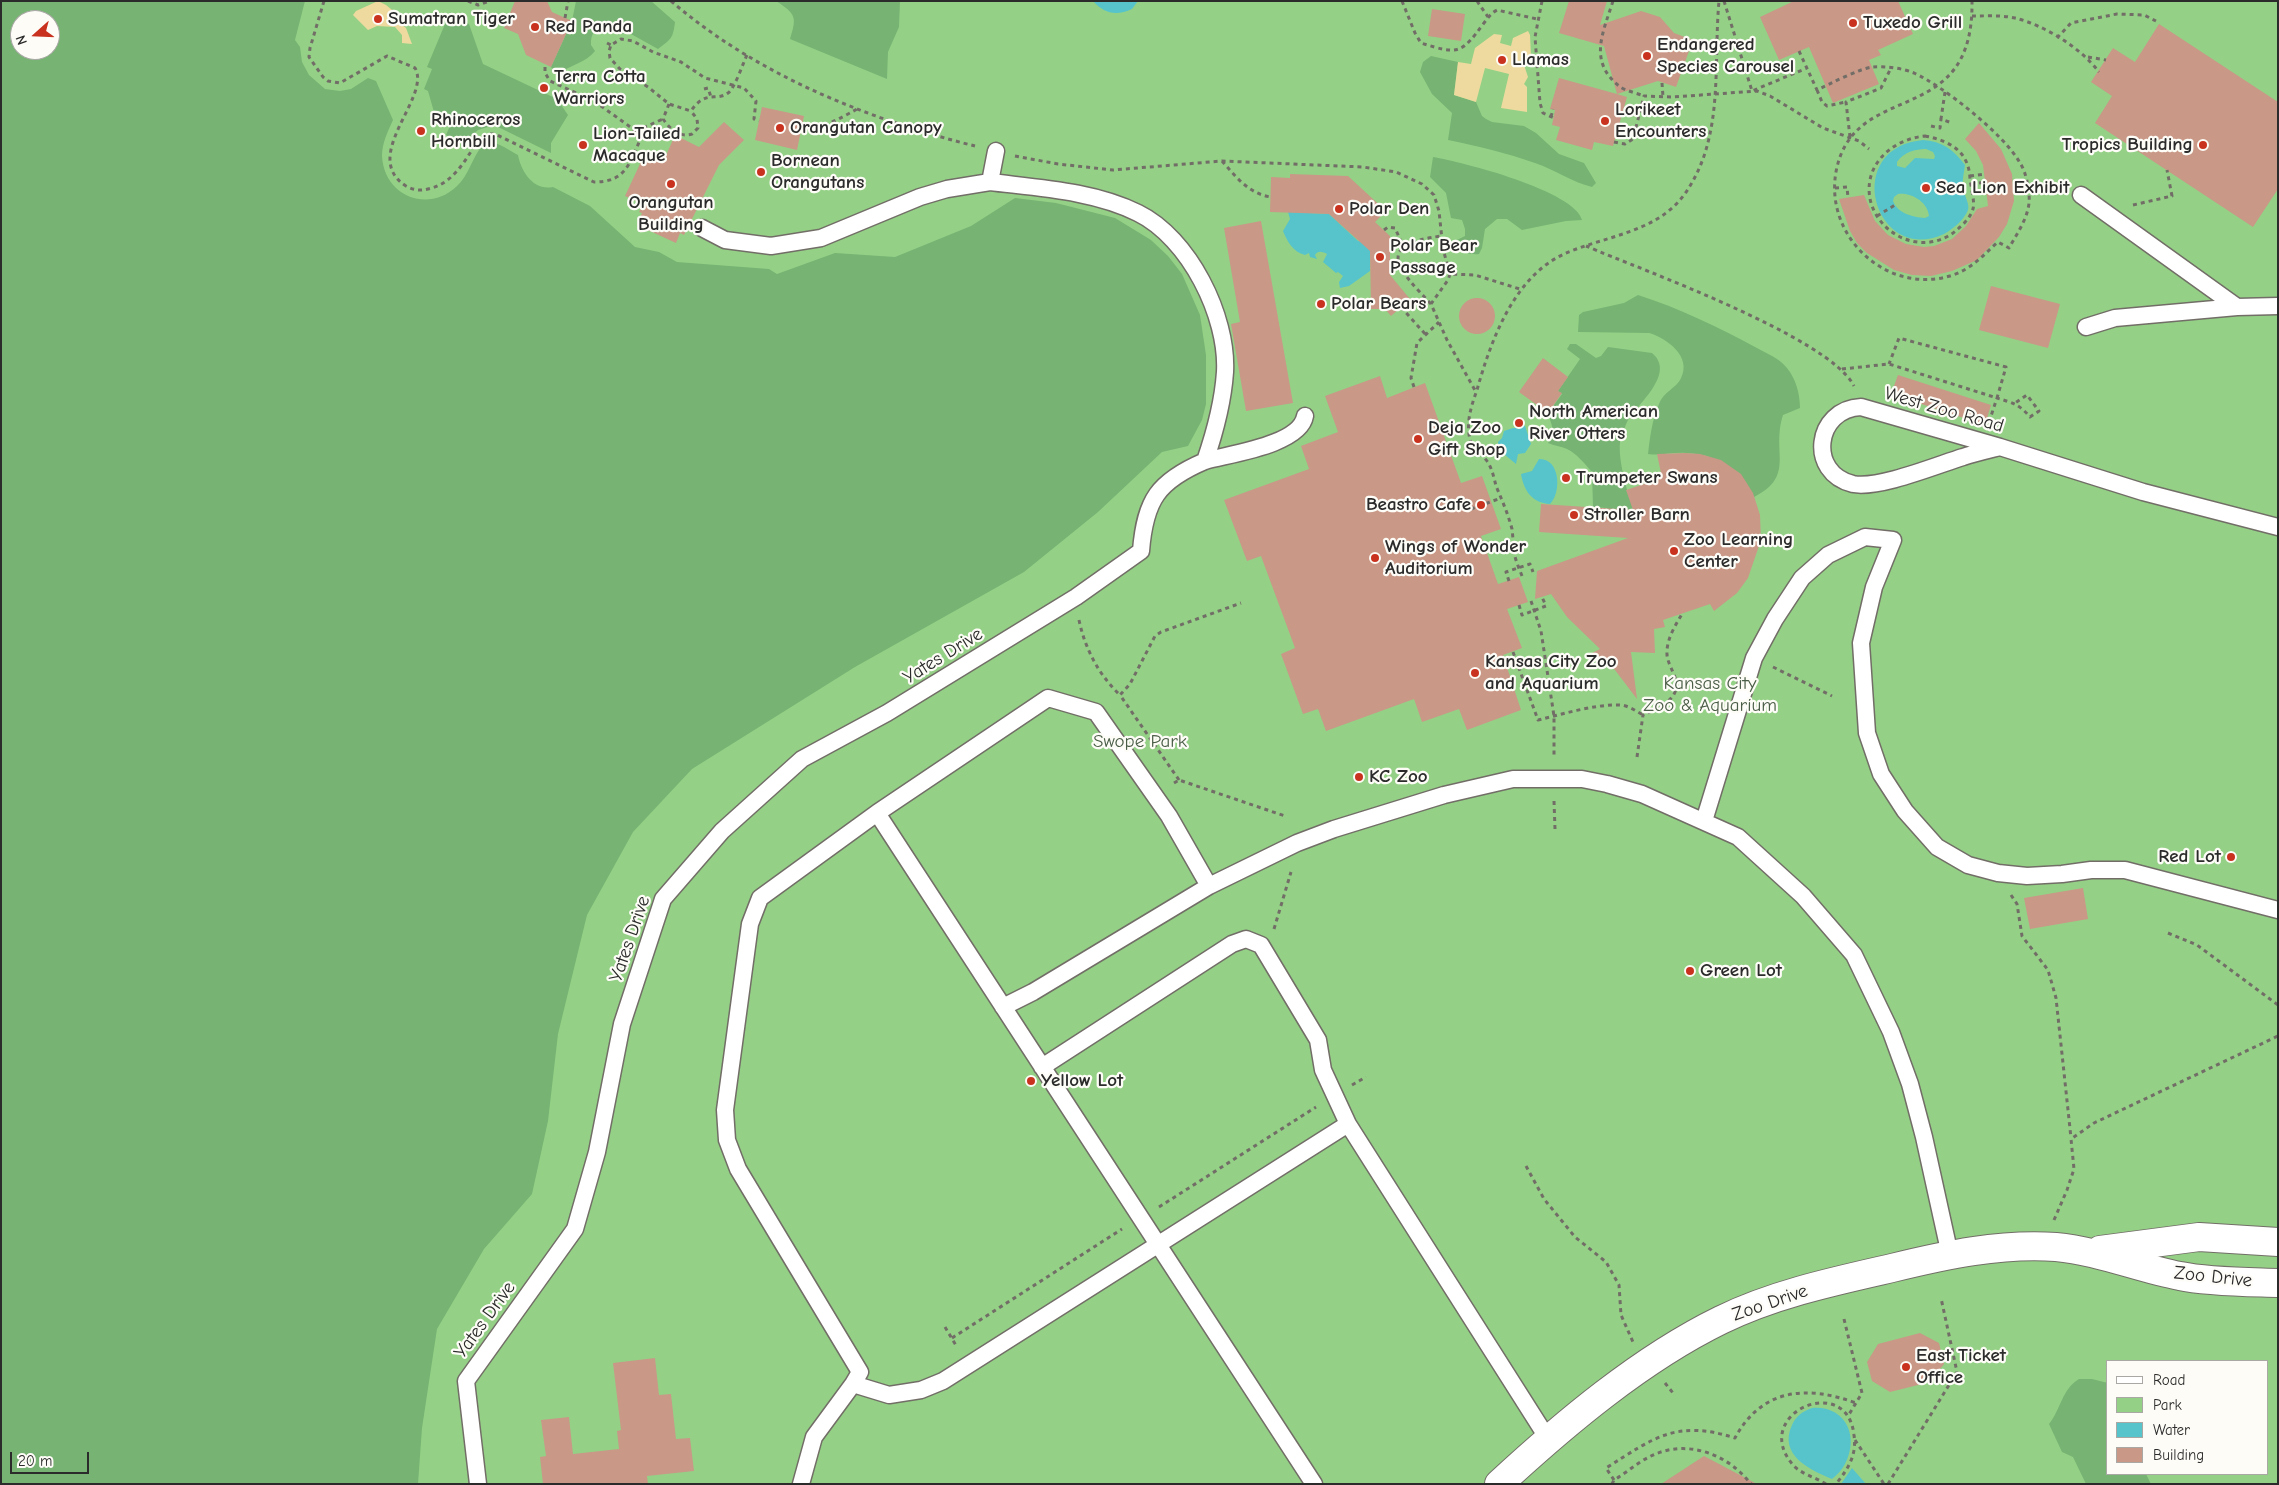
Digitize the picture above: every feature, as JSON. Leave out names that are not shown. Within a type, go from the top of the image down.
[{"type":"street","name":"Zoo Drive","points":[[2091,1251],[2199,1237],[2278,1242]]},
{"type":"street","name":"Zoo Drive","points":[[1499,1484],[1548,1439],[1598,1400],[1690,1337],[1722,1320],[1767,1302],[1853,1277],[1950,1255],[2012,1248],[2054,1247],[2091,1251],[2182,1277],[2278,1283]]},
{"type":"lane","points":[[990,182],[996,151]]},
{"type":"lane","points":[[702,228],[725,240],[771,246],[821,238],[920,197],[947,189],[990,182],[1096,198],[1134,211],[1152,220],[1168,233],[1202,280],[1216,310],[1225,370],[1214,434],[1204,461]]},
{"type":"lane","points":[[2081,195],[2237,307]]},
{"type":"lane","points":[[2086,327],[2115,318],[2237,307],[2278,306]]},
{"type":"lane","points":[[1861,407],[1853,407],[1836,417],[1823,433],[1822,455],[1832,474],[1853,484],[1881,482],[2000,447]]},
{"type":"lane","name":"West Zoo Road","points":[[1861,407],[2000,447],[2143,492],[2278,528]]},
{"type":"lane","points":[[1204,461],[1278,441],[1298,429],[1305,416]]},
{"type":"lane","name":"Yates Drive","points":[[478,1484],[466,1381],[574,1229],[597,1152],[622,1024],[663,899],[722,831],[802,759],[887,713],[1078,595],[1141,551],[1142,530],[1156,494],[1167,481],[1180,471],[1204,461]]},
{"type":"lane","points":[[1704,821],[1754,658],[1775,619],[1802,578],[1828,555],[1864,538],[1893,540],[1874,587],[1861,643],[1867,733],[1881,774],[1906,811],[1937,846],[1968,865],[1998,873],[2028,876],[2091,870],[2126,870],[2278,910]]},
{"type":"lane","points":[[801,1484],[814,1437],[860,1372],[738,1169],[727,1140],[725,1110],[750,924],[760,898],[877,813],[1048,698],[1096,712],[1169,816],[1209,886]]},
{"type":"lane","points":[[1003,1007],[1209,886],[1297,843],[1334,829],[1444,795],[1513,779],[1572,779],[1607,784],[1642,794],[1738,836],[1803,896],[1854,955],[1891,1032],[1910,1084],[1924,1137],[1950,1255]]},
{"type":"lane","points":[[877,813],[1314,1484]]},
{"type":"lane","points":[[1042,1067],[1232,944],[1246,939],[1261,945],[1318,1040],[1323,1070],[1348,1124],[1548,1439]]},
{"type":"lane","points":[[853,1384],[888,1395],[921,1390],[942,1381],[1348,1124]]},
{"type":"path","points":[[324,1],[310,48],[310,57],[319,72],[328,81],[340,83],[387,56],[415,68],[417,72],[418,84],[391,149],[392,166],[395,173],[403,184],[409,188],[426,190],[445,182],[455,174],[480,138],[492,134],[594,182],[607,181],[620,176],[628,167],[640,140],[636,132],[594,101],[550,81],[545,73],[545,64]]},
{"type":"path","points":[[468,1],[478,5],[490,1]]},
{"type":"path","points":[[565,18],[568,1]]},
{"type":"path","points":[[671,1],[702,25],[747,54],[811,89],[918,130],[996,151],[1058,164],[1106,170],[1131,170],[1222,161],[1363,167],[1403,174],[1432,191],[1439,211],[1450,274],[1448,280],[1431,304]]},
{"type":"path","points":[[1402,1],[1414,33],[1422,43],[1455,51],[1469,43],[1493,12],[1501,9],[1537,19]]},
{"type":"path","points":[[1477,1],[1488,17]]},
{"type":"path","points":[[1542,1],[1535,37],[1540,103],[1543,113],[1552,118],[1553,110]]},
{"type":"path","points":[[1613,1],[1598,48],[1604,70],[1620,88],[1644,96],[1663,97],[1752,91],[1763,93],[1823,128],[1859,141],[1869,149]]},
{"type":"path","points":[[1522,576],[1514,553],[1512,530],[1487,461],[1475,450],[1469,436],[1469,420],[1486,358],[1511,304],[1543,266],[1585,246],[1635,230],[1655,220],[1672,208],[1683,196],[1705,157],[1713,122],[1716,94],[1716,40],[1720,1]]},
{"type":"path","points":[[1724,1],[1752,91]]},
{"type":"path","points":[[1817,90],[1872,67],[1891,68],[1915,73],[1938,87],[1985,122],[2016,155],[2024,171],[2030,198],[2023,222],[2009,248],[1998,242],[1981,260],[1953,275],[1925,280],[1897,276],[1876,266],[1854,244],[1839,215],[1835,188],[1837,166],[1850,138],[1869,120],[1938,87],[1952,74],[1961,58],[1972,16],[1972,1]]},
{"type":"path","points":[[2057,38],[2070,23],[2117,14],[2144,15],[2156,21]]},
{"type":"path","points":[[1972,16],[2013,18],[2036,26],[2087,57],[2098,72]]},
{"type":"path","points":[[663,119],[671,129],[681,134],[688,135],[696,131],[698,126],[697,119],[691,111],[669,104],[648,87],[616,66],[610,58],[609,51],[611,45],[617,41],[626,39],[640,44],[653,52],[682,64],[705,78],[744,88],[753,96],[757,106],[754,119],[759,120]]},
{"type":"path","points":[[607,42],[611,45]]},
{"type":"path","points":[[637,48],[640,44]]},
{"type":"path","points":[[1799,51],[1822,102],[1827,106],[1846,102],[1882,88],[1891,68]]},
{"type":"path","points":[[691,111],[700,101],[710,96],[727,94],[747,54]]},
{"type":"path","points":[[2087,57],[2106,60]]},
{"type":"path","points":[[1752,91],[1807,68]]},
{"type":"path","points":[[1662,82],[1663,97]]},
{"type":"path","points":[[704,89],[708,88],[710,96]]},
{"type":"path","points":[[1931,126],[1940,128],[1945,92]]},
{"type":"path","points":[[1614,142],[1625,144],[1633,139],[1644,96]]},
{"type":"path","points":[[1846,102],[1850,138]]},
{"type":"path","points":[[636,132],[654,125],[663,119],[669,104]]},
{"type":"path","points":[[801,130],[812,130],[857,108]]},
{"type":"path","points":[[1941,120],[1952,123]]},
{"type":"path","points":[[1925,136],[1943,140],[1963,156],[1969,164],[1970,176],[1973,208],[1969,217],[1957,230],[1941,239],[1924,243],[1907,240],[1890,232],[1869,194],[1872,176],[1879,160],[1891,146],[1899,142],[1925,136]]},
{"type":"path","points":[[1222,161],[1245,186],[1257,194],[1271,196]]},
{"type":"path","points":[[2105,213],[2172,196],[2167,170]]},
{"type":"path","points":[[1970,176],[1985,174]]},
{"type":"path","points":[[1971,184],[1986,182]]},
{"type":"path","points":[[1835,188],[1847,187],[1848,198]]},
{"type":"path","points":[[1879,215],[1895,205]]},
{"type":"path","points":[[1384,230],[1388,227],[1395,228],[1403,246]]},
{"type":"path","points":[[1442,236],[1420,239],[1403,246],[1400,252],[1400,267],[1406,279],[1431,304],[1476,392]]},
{"type":"path","name":"West Zoo Road","points":[[1585,246],[1748,314],[1795,338],[1842,369],[1849,376],[1861,407]]},
{"type":"path","points":[[1400,267],[1410,264]]},
{"type":"path","points":[[1450,274],[1475,275],[1523,290]]},
{"type":"path","points":[[1401,306],[1426,335]]},
{"type":"path","points":[[1414,387],[1411,378],[1417,343],[1439,322]]},
{"type":"path","points":[[1889,364],[1899,338],[2006,367],[1997,396]]},
{"type":"path","points":[[1842,369],[1889,364],[1997,396],[2020,405],[2030,417],[2039,411],[2028,395],[2015,403]]},
{"type":"path","points":[[1471,509],[1501,498]]},
{"type":"path","points":[[1509,580],[1506,572],[1530,564],[1534,572]]},
{"type":"path","points":[[1519,605],[1522,615],[1546,606],[1542,597]]},
{"type":"path","points":[[1531,601],[1540,631],[1554,716],[1554,755]]},
{"type":"path","points":[[1120,695],[1130,684],[1155,636],[1161,632],[1241,604]]},
{"type":"path","points":[[1643,715],[1667,702],[1675,692],[1676,682],[1667,654],[1668,644],[1682,614]]},
{"type":"path","points":[[1079,618],[1082,633],[1095,664],[1108,683],[1120,695],[1178,780],[1285,816]]},
{"type":"path","points":[[1513,652],[1538,720],[1583,709],[1621,706],[1631,708],[1643,715]]},
{"type":"path","points":[[1771,666],[1832,696]]},
{"type":"path","points":[[1636,758],[1643,715]]},
{"type":"path","points":[[1174,783],[1178,780]]},
{"type":"path","points":[[1554,801],[1555,830]]},
{"type":"path","points":[[1274,926],[1291,872]]},
{"type":"path","points":[[2005,890],[2017,904],[2022,936],[2042,960],[2053,982],[2056,998],[2074,1169],[2054,1220]]},
{"type":"path","points":[[2168,933],[2197,945],[2278,1005]]},
{"type":"path","points":[[2071,1139],[2094,1123],[2278,1036]]},
{"type":"path","points":[[1349,1087],[1366,1077]]},
{"type":"path","points":[[1154,1210],[1324,1102]]},
{"type":"path","points":[[1526,1166],[1544,1199],[1575,1237],[1606,1262],[1619,1285],[1621,1315],[1634,1343]]},
{"type":"path","points":[[952,1338],[1127,1226]]},
{"type":"path","points":[[1855,1440],[1886,1484],[1957,1372],[1941,1298]]},
{"type":"path","points":[[1844,1319],[1862,1393],[1848,1416]]},
{"type":"path","points":[[945,1327],[962,1354]]},
{"type":"path","points":[[1662,1379],[1672,1393]]},
{"type":"path","points":[[1751,1484],[1742,1473],[1726,1460],[1708,1452],[1690,1448],[1672,1449],[1654,1454],[1613,1482],[1606,1468],[1650,1440],[1671,1432],[1691,1429],[1702,1430],[1735,1438],[1741,1426],[1755,1411],[1782,1395],[1807,1392],[1856,1402]]},
{"type":"path","points":[[1826,1484],[1803,1473],[1792,1464],[1787,1457],[1782,1442],[1785,1426],[1794,1412],[1815,1403],[1829,1404],[1851,1419],[1855,1440],[1850,1466],[1836,1484]]},
{"type":"green space","name":"Swope Park","points":[[1,1],[2278,1],[2278,1484],[1,1484]]},
{"type":"green space","points":[[1,1],[305,1],[295,40],[300,47],[302,62],[309,75],[325,89],[340,91],[351,89],[368,78],[376,81],[393,120],[383,146],[382,156],[385,170],[390,182],[409,196],[433,199],[446,194],[461,182],[481,147],[485,144],[494,143],[518,155],[525,173],[534,183],[540,186],[553,187],[590,206],[635,247],[659,252],[677,262],[769,269],[777,274],[835,253],[895,257],[971,226],[1015,198],[1056,203],[1115,218],[1151,240],[1168,256],[1182,274],[1200,315],[1206,355],[1206,404],[1202,420],[1188,446],[1162,452],[1098,512],[1024,572],[855,667],[692,769],[633,832],[587,915],[558,1034],[548,1121],[532,1194],[484,1249],[437,1329],[422,1428],[418,1484],[1,1484]]},
{"type":"green space","points":[[576,1],[651,1],[675,22],[672,35],[669,41],[658,49],[631,34],[617,34],[615,28],[609,24],[601,26],[595,30],[592,37],[591,45],[595,51],[587,58],[557,75],[551,67],[572,21]]},
{"type":"green space","points":[[776,1],[900,1],[899,27],[888,52],[887,79],[790,39],[794,26],[793,17],[788,9]]},
{"type":"green space","points":[[450,12],[469,24],[483,64],[557,99],[568,115],[551,143],[551,153],[494,125],[478,130],[463,144],[446,135],[450,126],[436,119],[428,91],[424,89],[432,69],[427,67]]},
{"type":"green space","points":[[1431,56],[1458,62],[1454,95],[1476,102],[1482,116],[1492,122],[1524,126],[1536,133],[1559,154],[1584,163],[1596,183],[1592,187],[1524,159],[1448,140],[1452,113],[1432,94],[1420,72],[1423,62]]},
{"type":"green space","points":[[1433,157],[1491,171],[1540,189],[1575,209],[1582,220],[1566,221],[1522,230],[1507,219],[1497,219],[1485,229],[1482,248],[1479,254],[1469,254],[1459,250],[1454,247],[1455,241],[1465,236],[1465,229],[1462,220],[1451,218],[1446,193],[1430,177]]},
{"type":"green space","points":[[1638,295],[1698,318],[1727,332],[1784,364],[1790,372],[1798,392],[1800,408],[1783,415],[1780,428],[1780,462],[1778,472],[1775,481],[1767,489],[1754,497],[1725,466],[1718,461],[1699,454],[1648,454],[1653,422],[1661,399],[1676,385],[1684,370],[1680,356],[1670,344],[1649,333],[1578,332],[1579,315],[1583,312],[1624,303]]},
{"type":"green space","points":[[1570,344],[1576,344],[1596,358],[1601,356],[1608,347],[1652,353],[1658,361],[1660,370],[1658,379],[1647,397],[1628,420],[1620,442],[1622,469],[1635,514],[1607,522],[1607,508],[1593,507],[1592,472],[1571,451],[1548,443],[1553,432],[1548,413],[1562,394],[1558,391],[1580,359],[1567,349]]},
{"type":"green space","points":[[2079,1379],[2092,1379],[2106,1382],[2106,1475],[2146,1475],[2151,1484],[2086,1484],[2073,1457],[2062,1452],[2049,1424],[2073,1383]]},
{"type":"sand","points":[[378,1],[397,14],[396,19],[406,28],[412,44],[402,43],[402,35],[395,27],[377,26],[368,30],[353,15],[356,11]]},
{"type":"sand","points":[[1528,31],[1530,35],[1531,57],[1524,65],[1528,77],[1524,84],[1527,87],[1527,112],[1501,108],[1509,74],[1485,68],[1476,102],[1454,95],[1458,62],[1471,64],[1475,48],[1494,34],[1502,35],[1500,43],[1511,46],[1513,38]]},
{"type":"water","points":[[1093,1],[1138,1],[1132,9],[1116,13],[1102,9]]},
{"type":"water","points":[[1923,140],[1936,142],[1947,147],[1965,165],[1963,185],[1968,210],[1951,230],[1944,234],[1920,239],[1900,234],[1885,220],[1876,202],[1875,182],[1882,163],[1897,148]],"holes":[[[1926,149],[1933,152],[1934,159],[1915,158],[1905,168],[1897,166],[1897,162],[1906,153]],[[1898,194],[1913,196],[1918,199],[1926,206],[1929,216],[1920,218],[1902,212],[1893,201],[1894,197]]]},
{"type":"water","points":[[1288,212],[1329,214],[1358,241],[1370,243],[1370,271],[1349,286],[1340,288],[1339,282],[1343,276],[1338,272],[1336,273],[1323,262],[1327,254],[1319,252],[1315,255],[1317,259],[1310,257],[1309,253],[1301,254],[1294,249],[1289,242],[1283,231],[1290,219]]},
{"type":"water","points":[[1522,425],[1525,426],[1531,444],[1525,453],[1518,454],[1516,464],[1499,450],[1498,442],[1502,438],[1504,431],[1519,428]]},
{"type":"water","points":[[1539,459],[1546,460],[1551,464],[1557,477],[1556,492],[1550,504],[1534,499],[1527,491],[1522,480],[1521,474],[1532,471]]},
{"type":"water","points":[[1812,1408],[1824,1408],[1841,1417],[1850,1433],[1851,1443],[1845,1464],[1832,1479],[1806,1466],[1793,1453],[1789,1445],[1792,1425],[1800,1414]]},
{"type":"water","points":[[1852,1468],[1866,1484],[1841,1484]]},
{"type":"building","points":[[515,1],[547,1],[552,12],[572,21],[551,67],[526,55],[518,34],[504,28]]},
{"type":"building","name":"Endangered Species Carousel","points":[[1569,1],[1607,1],[1600,25],[1641,11],[1660,17],[1674,33],[1693,40],[1676,87],[1658,81],[1617,94],[1604,46],[1559,33]]},
{"type":"building","name":"Tuxedo Grill","points":[[1794,1],[1898,1],[1913,34],[1878,50],[1881,55],[1869,60],[1879,84],[1833,103],[1809,47],[1779,60],[1760,17]]},
{"type":"building","points":[[1432,9],[1465,14],[1461,41],[1428,36]]},
{"type":"building","name":"Tropics Building","points":[[2159,24],[2278,102],[2278,189],[2253,227],[2095,123],[2112,96],[2091,82],[2113,48],[2135,62]]},
{"type":"building","points":[[1559,78],[1627,97],[1613,146],[1594,142],[1592,150],[1556,140],[1560,127],[1552,125],[1555,110],[1550,109]]},
{"type":"building","name":"Orangutan Canopy","points":[[762,107],[804,116],[797,150],[755,140]]},
{"type":"building","name":"Orangutan Building","points":[[724,122],[744,140],[719,165],[684,235],[680,233],[676,243],[637,225],[642,213],[639,212],[643,204],[625,196],[646,151],[664,160],[675,135],[699,147]]},
{"type":"building","points":[[1979,123],[2001,149],[2012,174],[2014,201],[2007,224],[1999,237],[1977,260],[1952,271],[1931,276],[1912,275],[1894,270],[1867,253],[1857,243],[1850,231],[1839,199],[1864,195],[1875,221],[1888,235],[1906,244],[1924,247],[1934,246],[1952,239],[1966,226],[1977,209],[1988,206],[1983,165],[1976,151],[1965,139]]},
{"type":"building","name":"Polar Den","points":[[1290,174],[1348,176],[1386,211],[1375,222],[1390,236],[1390,275],[1410,299],[1391,316],[1385,309],[1371,309],[1370,251],[1329,214],[1270,212],[1271,177],[1290,178]]},
{"type":"building","points":[[1261,221],[1293,403],[1246,411],[1231,324],[1240,322],[1224,228]]},
{"type":"building","points":[[1991,286],[2060,304],[2048,348],[1979,330]]},
{"type":"building","points":[[1477,298],[1484,299],[1490,303],[1494,309],[1494,323],[1490,329],[1484,333],[1477,334],[1470,333],[1464,329],[1460,323],[1459,316],[1460,309],[1464,303],[1470,299]]},
{"type":"building","points":[[1543,358],[1568,377],[1558,391],[1562,393],[1548,413],[1519,392]]},
{"type":"building","points":[[1898,375],[1991,405],[1985,425],[1891,394]]},
{"type":"building","name":"Wings of Wonder Auditorium","points":[[1380,376],[1387,398],[1425,383],[1461,483],[1482,476],[1501,529],[1481,536],[1498,584],[1519,577],[1528,602],[1507,609],[1522,648],[1503,655],[1521,710],[1467,730],[1459,709],[1422,722],[1414,699],[1326,731],[1318,709],[1303,714],[1281,654],[1295,648],[1261,556],[1247,561],[1224,500],[1309,469],[1301,446],[1338,432],[1325,396]]},
{"type":"building","name":"Zoo Learning Center","points":[[1657,454],[1700,454],[1721,460],[1741,474],[1753,493],[1760,515],[1761,540],[1748,578],[1737,593],[1714,611],[1710,604],[1663,620],[1665,627],[1654,629],[1655,653],[1631,652],[1637,699],[1615,670],[1590,654],[1600,649],[1567,617],[1551,594],[1535,599],[1537,571],[1628,538],[1539,532],[1541,504],[1633,510],[1626,490],[1662,478]]},
{"type":"building","points":[[2083,888],[2088,919],[2030,929],[2024,898]]},
{"type":"building","points":[[1920,1333],[1939,1343],[1944,1364],[1930,1382],[1890,1392],[1872,1381],[1867,1362],[1878,1344]]},
{"type":"building","points":[[655,1358],[659,1395],[671,1394],[676,1439],[690,1438],[694,1471],[647,1476],[648,1484],[543,1484],[540,1457],[546,1456],[541,1420],[569,1417],[573,1454],[619,1449],[617,1431],[621,1430],[613,1363]]},
{"type":"building","points":[[1704,1456],[1757,1484],[1661,1484]]},
{"type":"place","name":"Sumatran Tiger","points":[[378,19]]},
{"type":"place","name":"Tuxedo Grill","points":[[1853,23]]},
{"type":"place","name":"Red Panda","points":[[535,27]]},
{"type":"place","name":"Endangered Species Carousel","points":[[1647,56]]},
{"type":"place","name":"Llamas","points":[[1502,60]]},
{"type":"place","name":"Terra Cotta Warriors","points":[[544,88]]},
{"type":"place","name":"Lorikeet Encounters","points":[[1605,121]]},
{"type":"place","name":"Orangutan Canopy","points":[[780,128]]},
{"type":"place","name":"Rhinoceros Hornbill","points":[[421,131]]},
{"type":"place","name":"Lion-Tailed Macaque","points":[[583,145]]},
{"type":"place","name":"Tropics Building","points":[[2203,145]]},
{"type":"place","name":"Bornean Orangutans","points":[[761,172]]},
{"type":"place","name":"Orangutan Building","points":[[671,184]]},
{"type":"place","name":"Sea Lion Exhibit","points":[[1926,188]]},
{"type":"place","name":"Polar Den","points":[[1339,209]]},
{"type":"place","name":"Polar Bear Passage","points":[[1380,257]]},
{"type":"place","name":"Polar Bears","points":[[1321,304]]},
{"type":"place","name":"North American River Otters","points":[[1519,423]]},
{"type":"place","name":"Deja Zoo Gift Shop","points":[[1418,439]]},
{"type":"place","name":"Trumpeter Swans","points":[[1566,478]]},
{"type":"place","name":"Beastro Cafe","points":[[1481,505]]},
{"type":"place","name":"Stroller Barn","points":[[1574,515]]},
{"type":"place","name":"Zoo Learning Center","points":[[1674,551]]},
{"type":"place","name":"Wings of Wonder Auditorium","points":[[1375,558]]},
{"type":"place","name":"Kansas City Zoo and Aquarium","points":[[1475,673]]},
{"type":"place","name":"KC Zoo","points":[[1359,777]]},
{"type":"place","name":"Red Lot","points":[[2231,857]]},
{"type":"place","name":"Green Lot","points":[[1690,971]]},
{"type":"place","name":"Yellow Lot","points":[[1031,1081]]},
{"type":"place","name":"East Ticket Office","points":[[1906,1367]]},
{"type":"park label","name":"Kansas City Zoo & Aquarium","points":[[1710,695]]}]
